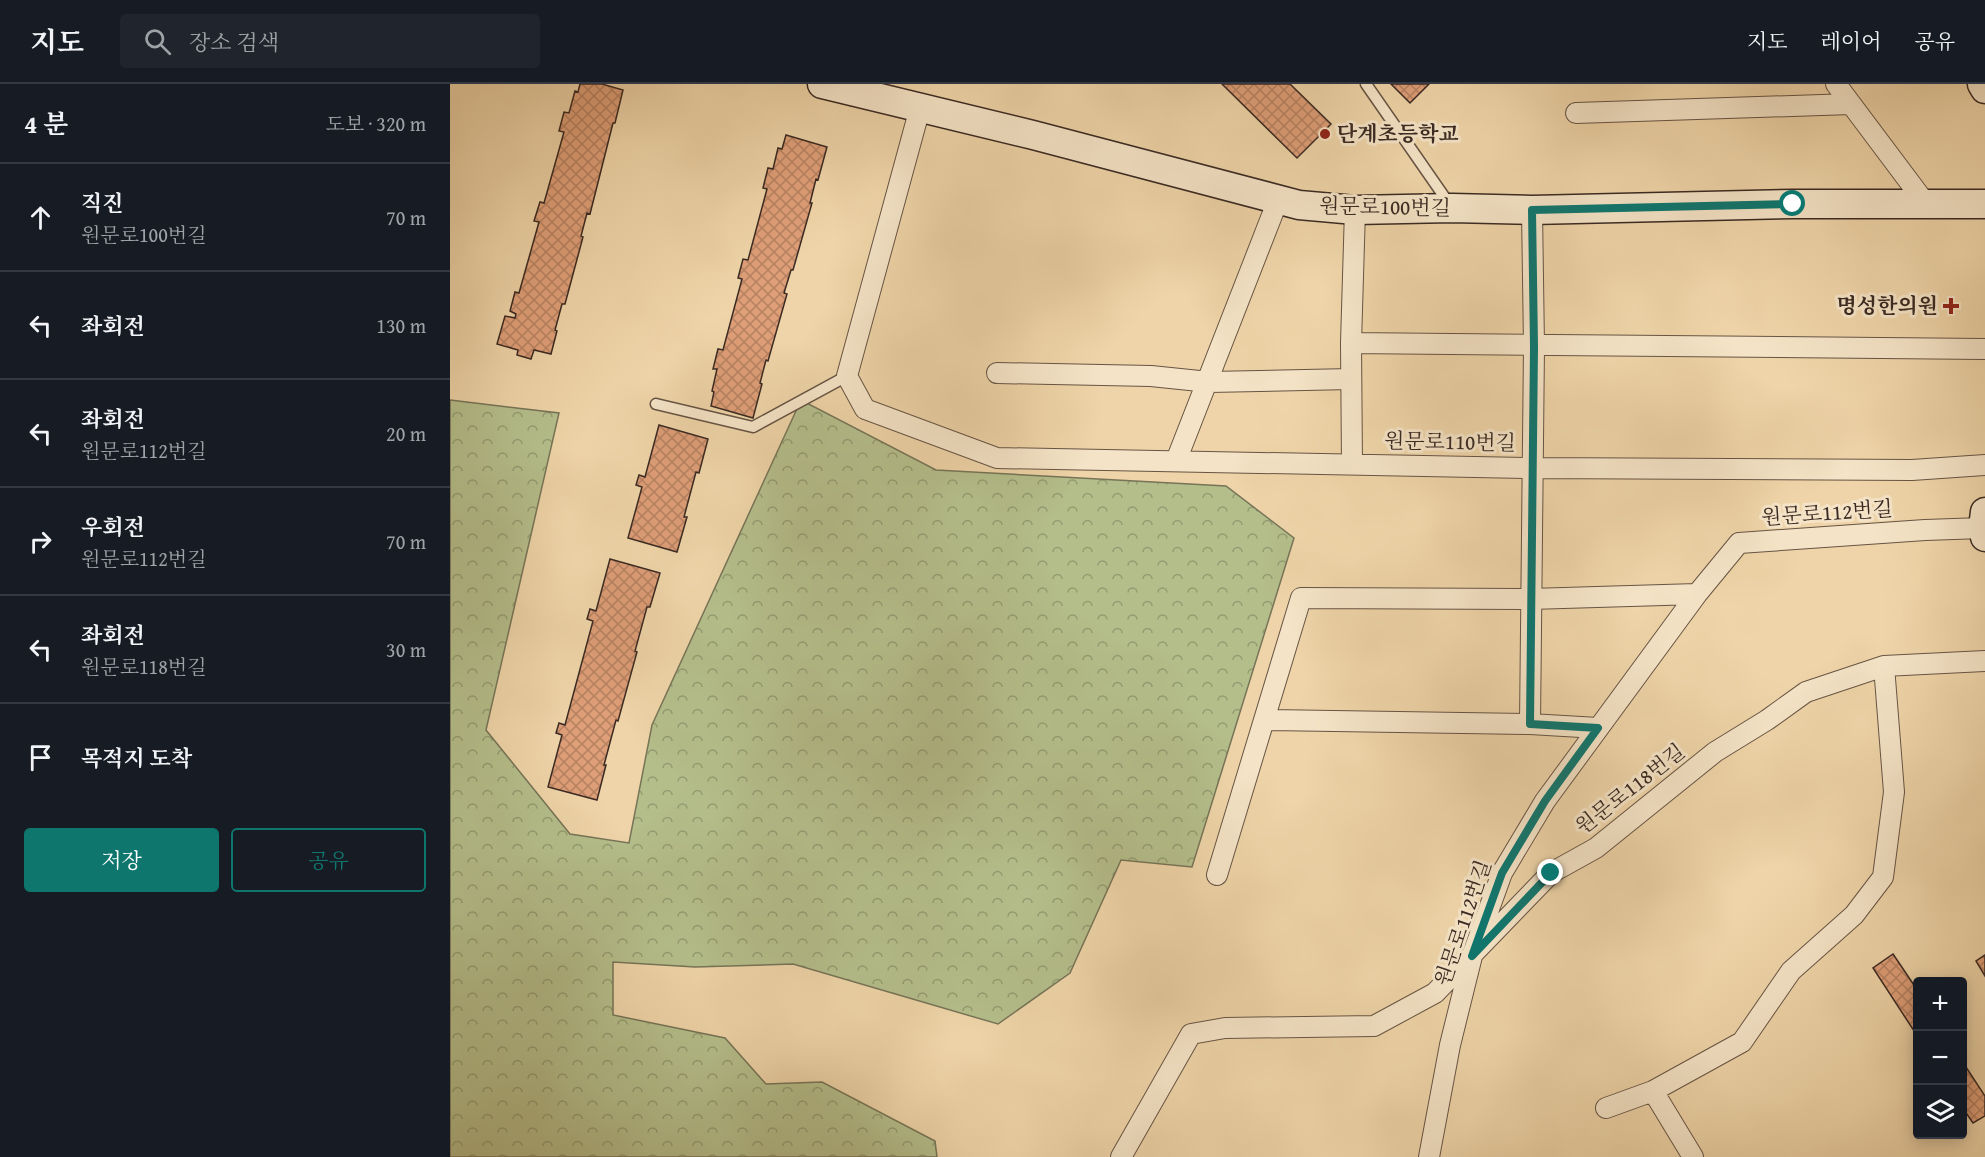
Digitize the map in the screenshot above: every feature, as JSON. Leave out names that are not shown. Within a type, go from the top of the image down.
[{"type":"street","name":"원문로100번길","points":[[822,84],[1033,135],[1299,205],[1354,210],[1452,208],[1532,210],[1793,204],[1985,204]]},
{"type":"street","points":[[1836,84],[1926,204]]},
{"type":"street","points":[[1982,84],[1985,89]]},
{"type":"street","points":[[1576,113],[1851,104]]},
{"type":"street","points":[[848,376],[920,108]]},
{"type":"street","points":[[1176,461],[1209,382],[1278,200]]},
{"type":"street","points":[[1352,465],[1351,344],[1354,210]]},
{"type":"street","points":[[1530,724],[1534,346],[1532,210]]},
{"type":"street","points":[[1351,344],[1985,349]]},
{"type":"street","points":[[997,373],[1151,376],[1209,382],[1351,380]]},
{"type":"street","name":"원문로110번길","points":[[848,376],[865,409],[998,458],[1532,468],[1912,470],[1985,465]]},
{"type":"street","name":"원문로112번길","points":[[1429,1157],[1450,1045],[1472,956],[1502,873],[1545,801],[1697,594],[1739,543],[1984,526]]},
{"type":"street","points":[[1217,875],[1301,598],[1530,599],[1697,594]]},
{"type":"street","name":"원문로118번길","points":[[1121,1157],[1191,1034],[1225,1028],[1374,1026],[1434,993],[1551,873],[1596,848],[1715,752],[1767,720],[1806,692],[1884,666],[1985,661]]},
{"type":"street","points":[[1606,1108],[1653,1091],[1742,1042],[1791,970],[1854,915],[1883,877],[1894,792],[1884,666]]},
{"type":"street","points":[[1264,720],[1530,724],[1598,728]]},
{"type":"street","points":[[1653,1091],[1693,1157]]},
{"type":"lane","points":[[1366,84],[1452,208]]},
{"type":"lane","points":[[656,404],[753,427],[848,376]]},
{"type":"green space","points":[[450,400],[559,413],[486,730],[570,834],[629,843],[652,725],[801,400],[936,470],[1226,486],[1294,538],[1192,867],[1121,860],[1070,973],[998,1024],[793,964],[695,967],[613,962],[613,1015],[725,1038],[766,1084],[822,1082],[935,1141],[937,1157],[450,1157]]},
{"type":"building","points":[[580,84],[602,84],[623,90],[590,214],[587,213],[565,304],[562,304],[551,354],[534,350],[531,359],[517,355],[518,350],[497,344],[505,316],[515,318],[516,314],[510,311],[515,292],[519,293],[539,222],[534,221],[540,202],[544,203],[564,132],[559,131],[564,112],[569,113],[575,91],[578,92]]},
{"type":"building","points":[[1222,84],[1290,84],[1331,124],[1297,158]]},
{"type":"building","points":[[1391,84],[1429,84],[1410,103]]},
{"type":"building","points":[[786,135],[827,147],[818,180],[816,179],[810,203],[812,203],[793,270],[791,270],[784,293],[787,294],[768,361],[766,360],[753,418],[711,406],[717,369],[713,369],[718,349],[723,350],[742,279],[738,278],[743,259],[748,260],[767,189],[763,188],[768,168],[773,169],[778,148],[782,149]]},
{"type":"building","points":[[659,425],[708,439],[699,473],[696,472],[677,552],[628,538],[642,487],[636,485],[639,475],[645,477]]},
{"type":"building","points":[[610,559],[660,573],[650,607],[647,607],[635,651],[637,652],[604,765],[606,765],[597,800],[548,787],[562,735],[556,733],[559,723],[565,725],[593,621],[587,619],[590,609],[596,611]]},
{"type":"building","points":[[1893,954],[1913,984],[1913,1029],[1873,968]]},
{"type":"building","points":[[1985,955],[1985,976],[1976,961]]},
{"type":"building","points":[[1967,1069],[1985,1096],[1985,1116],[1973,1123],[1967,1114]]},
{"type":"place","name":"단계초등학교","points":[[1325,134]]},
{"type":"place","name":"명성한의원","points":[[1951,306]]},
{"type":"route","points":[[1551,873],[1472,956],[1502,873],[1545,801],[1598,728],[1530,724],[1534,346],[1532,210],[1793,204]]}]
